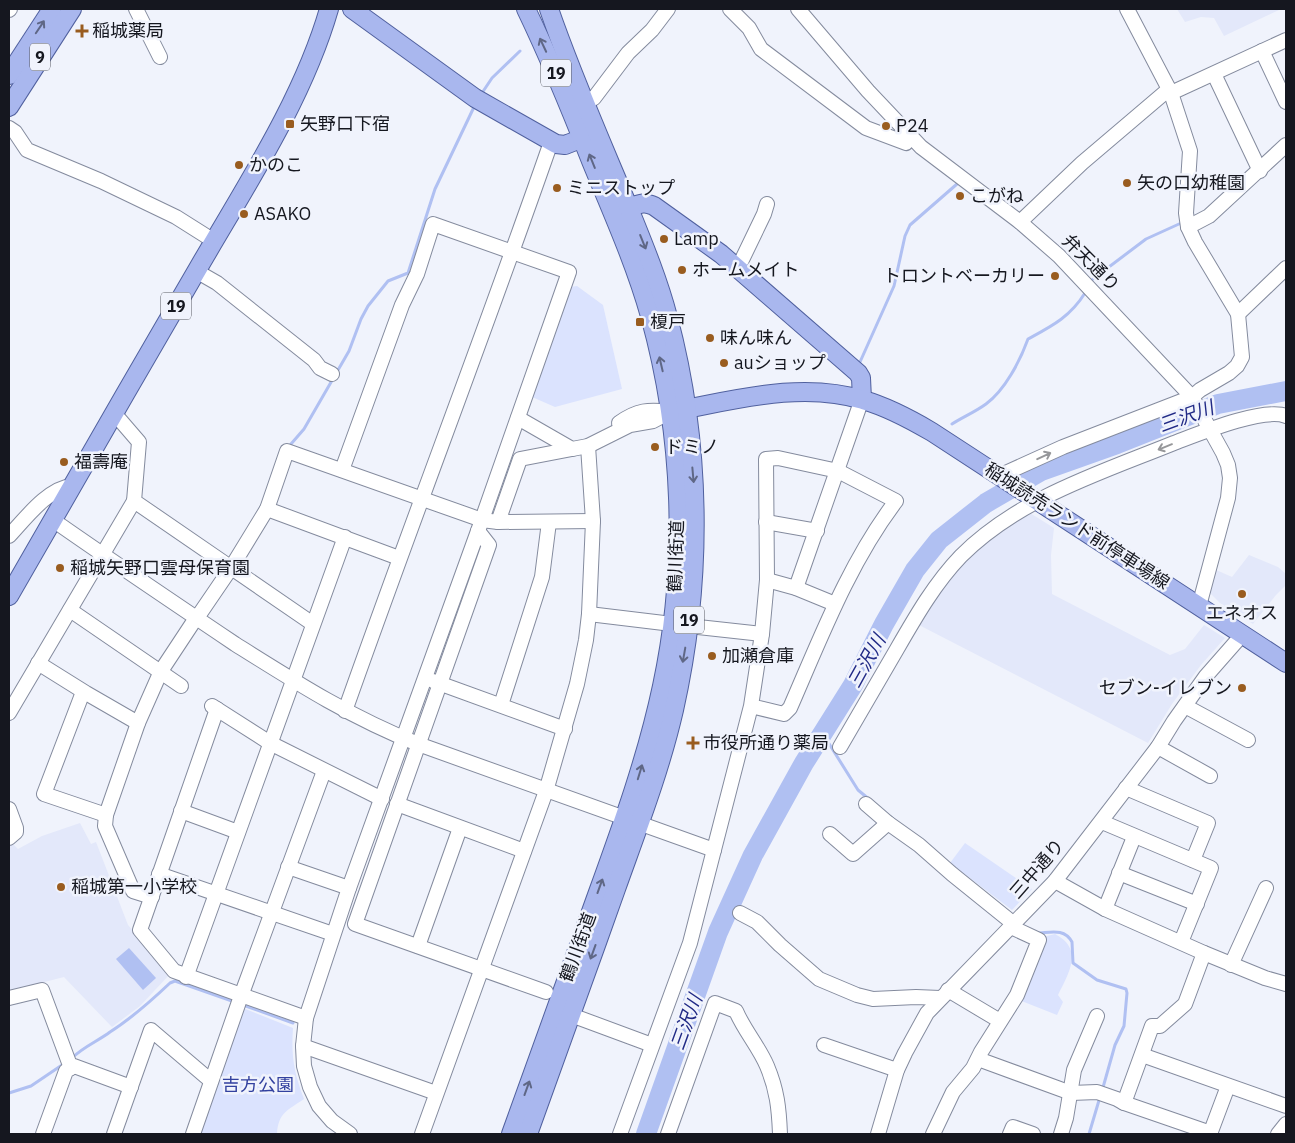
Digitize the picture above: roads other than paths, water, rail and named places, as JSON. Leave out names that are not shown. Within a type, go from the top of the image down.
[{"type":"main road","name":"9","points":[[9,75],[52,9]]},
{"type":"main road","name":"9","points":[[9,107],[72,9]]},
{"type":"main road","name":"19","points":[[9,596],[259,162],[304,79],[329,9]]},
{"type":"main road","points":[[352,9],[465,92],[551,142],[565,145],[590,135]]},
{"type":"main road","name":"鶴川街道","points":[[526,9],[628,208],[648,256],[667,314],[682,381],[678,411]]},
{"type":"main road","name":"鶴川街道","points":[[511,1134],[632,821],[663,751],[674,709],[681,625],[694,562],[694,490],[678,411],[663,373],[647,308],[590,135],[586,104],[549,9]]},
{"type":"main road","points":[[628,208],[640,203],[654,206],[738,268],[858,373],[862,378],[862,399]]},
{"type":"main road","name":"稲城読売ランド前停車場線","points":[[678,411],[755,397],[795,393],[826,394],[862,399],[894,411],[913,420],[1286,663]]},
{"type":"main road","name":"鶴川街道","points":[[528,1134],[571,1015],[632,821]]},
{"type":"street","points":[[136,9],[160,57]]},
{"type":"street","points":[[586,104],[594,98],[619,64],[652,30],[668,9]]},
{"type":"street","points":[[730,9],[749,28],[761,49],[866,128],[906,143],[911,136]]},
{"type":"street","name":"弁天通り","points":[[798,9],[868,91],[921,147],[1020,222],[1059,256],[1192,397],[1211,429],[1228,465],[1230,478],[1228,498],[1199,606]]},
{"type":"street","points":[[1001,477],[1063,447],[1192,397],[1200,390],[1229,373],[1237,366],[1242,357],[1238,314],[1194,242],[1188,228],[1186,213],[1190,151],[1170,91],[1127,9]]},
{"type":"street","points":[[1020,222],[1082,163],[1170,91],[1214,74],[1286,40]]},
{"type":"street","points":[[1262,51],[1286,102]]},
{"type":"street","points":[[1214,74],[1260,171]]},
{"type":"street","points":[[9,128],[15,132],[28,150],[101,181],[176,217],[214,241]]},
{"type":"street","points":[[344,711],[513,252],[551,142]]},
{"type":"street","points":[[1188,228],[1209,216],[1260,171],[1286,144]]},
{"type":"street","points":[[738,268],[767,204]]},
{"type":"street","points":[[342,470],[402,305],[417,274],[433,224],[569,272],[480,526],[344,902],[306,1018],[303,1046],[304,1066],[308,1080],[319,1106],[332,1121],[350,1134]]},
{"type":"street","points":[[1238,314],[1286,268]]},
{"type":"street","points":[[196,271],[217,283],[314,360],[320,368],[332,374]]},
{"type":"street","points":[[796,588],[862,399]]},
{"type":"street","points":[[498,522],[520,460],[588,446],[606,436],[627,418],[641,412],[652,410],[678,411]]},
{"type":"street","points":[[9,713],[134,501],[139,442],[114,412]]},
{"type":"street","points":[[840,747],[938,582],[962,555],[1034,498],[1054,492],[1211,429],[1272,413],[1285,414]]},
{"type":"street","points":[[518,418],[572,448]]},
{"type":"street","points":[[422,1134],[546,791],[577,684],[589,614],[593,521],[588,446]]},
{"type":"street","points":[[201,612],[231,568],[267,509],[287,451],[422,498],[480,526],[498,522],[593,521]]},
{"type":"street","points":[[620,1134],[690,943],[751,706],[762,634],[767,580],[766,459],[778,458],[838,471],[896,501],[876,527],[836,604],[790,708],[784,714],[751,706]]},
{"type":"street","points":[[9,536],[35,508],[62,487],[72,486]]},
{"type":"street","points":[[134,501],[313,624]]},
{"type":"street","points":[[267,509],[399,558]]},
{"type":"street","points":[[53,520],[196,618],[293,681],[344,711],[418,744],[714,850]]},
{"type":"street","points":[[501,705],[542,577],[548,522]]},
{"type":"street","points":[[766,522],[817,531]]},
{"type":"street","points":[[480,526],[489,545],[359,907],[355,924],[546,992]]},
{"type":"street","points":[[186,977],[345,537]]},
{"type":"street","points":[[767,580],[796,588],[836,604]]},
{"type":"street","points":[[70,610],[181,686]]},
{"type":"street","points":[[589,614],[762,634]]},
{"type":"street","points":[[152,897],[133,891],[105,826],[106,815],[138,723],[161,671],[192,624]]},
{"type":"street","name":"三中通り","points":[[878,1134],[897,1070],[927,1013],[1054,881],[1102,822],[1158,747],[1206,676],[1242,634]]},
{"type":"street","points":[[38,662],[83,692],[138,723]]},
{"type":"street","points":[[425,678],[565,729]]},
{"type":"street","points":[[83,692],[44,794],[106,815]]},
{"type":"street","points":[[1185,706],[1248,740]]},
{"type":"street","points":[[306,1018],[186,977],[174,971],[140,930],[214,708],[270,743],[382,799]]},
{"type":"street","points":[[1158,747],[1210,776]]},
{"type":"street","points":[[193,1134],[241,996],[324,771]]},
{"type":"street","points":[[388,780],[403,786]]},
{"type":"street","points":[[1126,788],[1208,823],[1193,860]]},
{"type":"street","points":[[397,804],[524,851]]},
{"type":"street","points":[[866,804],[888,823],[919,845],[952,874],[1039,940],[1017,995],[973,1068],[953,1092],[933,1134]]},
{"type":"street","points":[[9,808],[16,832],[9,838]]},
{"type":"street","points":[[181,811],[238,832]]},
{"type":"street","points":[[1102,822],[1211,868],[1182,942]]},
{"type":"street","points":[[830,834],[853,854],[888,823]]},
{"type":"street","points":[[418,946],[460,828]]},
{"type":"street","points":[[1105,909],[1134,837]]},
{"type":"street","points":[[288,867],[349,888]]},
{"type":"street","points":[[1119,873],[1197,904]]},
{"type":"street","points":[[159,874],[333,934]]},
{"type":"street","points":[[1054,881],[1105,909],[1231,965],[1286,984]]},
{"type":"street","points":[[1231,965],[1266,888]]},
{"type":"street","points":[[344,902],[359,907]]},
{"type":"street","points":[[740,913],[757,922],[811,974],[858,995],[873,999],[944,994],[1000,1021]]},
{"type":"street","points":[[1124,1103],[1152,1026],[1160,1026],[1185,1004],[1204,953]]},
{"type":"street","points":[[9,998],[42,990],[69,1062],[74,1066],[131,1087]]},
{"type":"street","points":[[668,1134],[715,1004],[736,1011],[743,1028],[766,1064],[779,1102],[780,1134]]},
{"type":"street","points":[[571,1015],[652,1044]]},
{"type":"street","points":[[1061,1134],[1071,1093],[1074,1070],[1097,1016]]},
{"type":"street","points":[[114,1134],[151,1030],[211,1081]]},
{"type":"street","points":[[824,1045],[897,1070]]},
{"type":"street","points":[[303,1046],[436,1093]]},
{"type":"street","points":[[1142,1055],[1286,1106]]},
{"type":"street","points":[[978,1059],[1071,1093],[1097,1092],[1210,1133],[1228,1086]]},
{"type":"street","points":[[43,1134],[69,1062]]},
{"type":"street","points":[[1278,1134],[1286,1124]]},
{"type":"street","points":[[1010,1134],[1013,1127],[1033,1134]]},
{"type":"water","points":[[129,948],[156,978],[143,990],[116,959]]},
{"type":"waterway","points":[[482,93],[492,78],[520,51]]},
{"type":"waterway","points":[[291,444],[304,429],[349,351],[368,306],[388,281],[408,273],[435,189],[474,107]]},
{"type":"waterway","points":[[860,362],[894,286],[905,236],[910,225],[957,184]]},
{"type":"waterway","points":[[1093,279],[1146,239],[1179,224]]},
{"type":"waterway","points":[[952,424],[982,407],[993,398],[1006,383],[1028,339],[1067,315],[1085,293]]},
{"type":"waterway","name":"三沢川","points":[[646,1134],[718,932],[753,855],[804,763],[853,685],[884,624],[915,570],[939,540],[986,503],[1041,471],[1117,444],[1218,404],[1286,391]]},
{"type":"waterway","points":[[823,734],[858,790],[870,800]]},
{"type":"waterway","points":[[1036,933],[1056,932],[1065,934],[1072,942],[1073,963],[1097,980],[1126,989],[1124,1026],[1115,1045],[1102,1091]]},
{"type":"waterway","points":[[72,1058],[126,1021],[170,983],[175,981],[232,1001]]},
{"type":"waterway","points":[[243,1005],[293,1023]]},
{"type":"waterway","points":[[9,1093],[31,1086],[65,1063]]},
{"type":"waterway","points":[[1089,1134],[1100,1097]]},
{"type":"place","name":"稲城薬局","points":[[82,31]]},
{"type":"place","name":"矢野口下宿","points":[[290,124]]},
{"type":"place","name":"P24","points":[[886,126]]},
{"type":"place","name":"かのこ","points":[[239,165]]},
{"type":"place","name":"矢の口幼稚園","points":[[1127,183]]},
{"type":"place","name":"ミニストップ","points":[[557,188]]},
{"type":"place","name":"こがね","points":[[960,196]]},
{"type":"place","name":"ASAKO","points":[[244,214]]},
{"type":"place","name":"Lamp","points":[[664,239]]},
{"type":"place","name":"ホームメイト","points":[[682,270]]},
{"type":"place","name":"トロントベーカリー","points":[[1055,276]]},
{"type":"place","name":"榎戸","points":[[640,322]]},
{"type":"place","name":"味ん味ん","points":[[710,338]]},
{"type":"place","name":"auショップ","points":[[724,363]]},
{"type":"place","name":"ドミノ","points":[[655,447]]},
{"type":"place","name":"福壽庵","points":[[64,462]]},
{"type":"place","name":"稲城矢野口雲母保育園","points":[[60,568]]},
{"type":"place","name":"エネオス","points":[[1242,594]]},
{"type":"place","name":"加瀬倉庫","points":[[712,656]]},
{"type":"place","name":"セブン-イレブン","points":[[1242,688]]},
{"type":"place","name":"市役所通り薬局","points":[[693,743]]},
{"type":"place","name":"稲城第一小学校","points":[[61,887]]},
{"type":"park label","name":"吉方公園","points":[[258,1085]]}]
